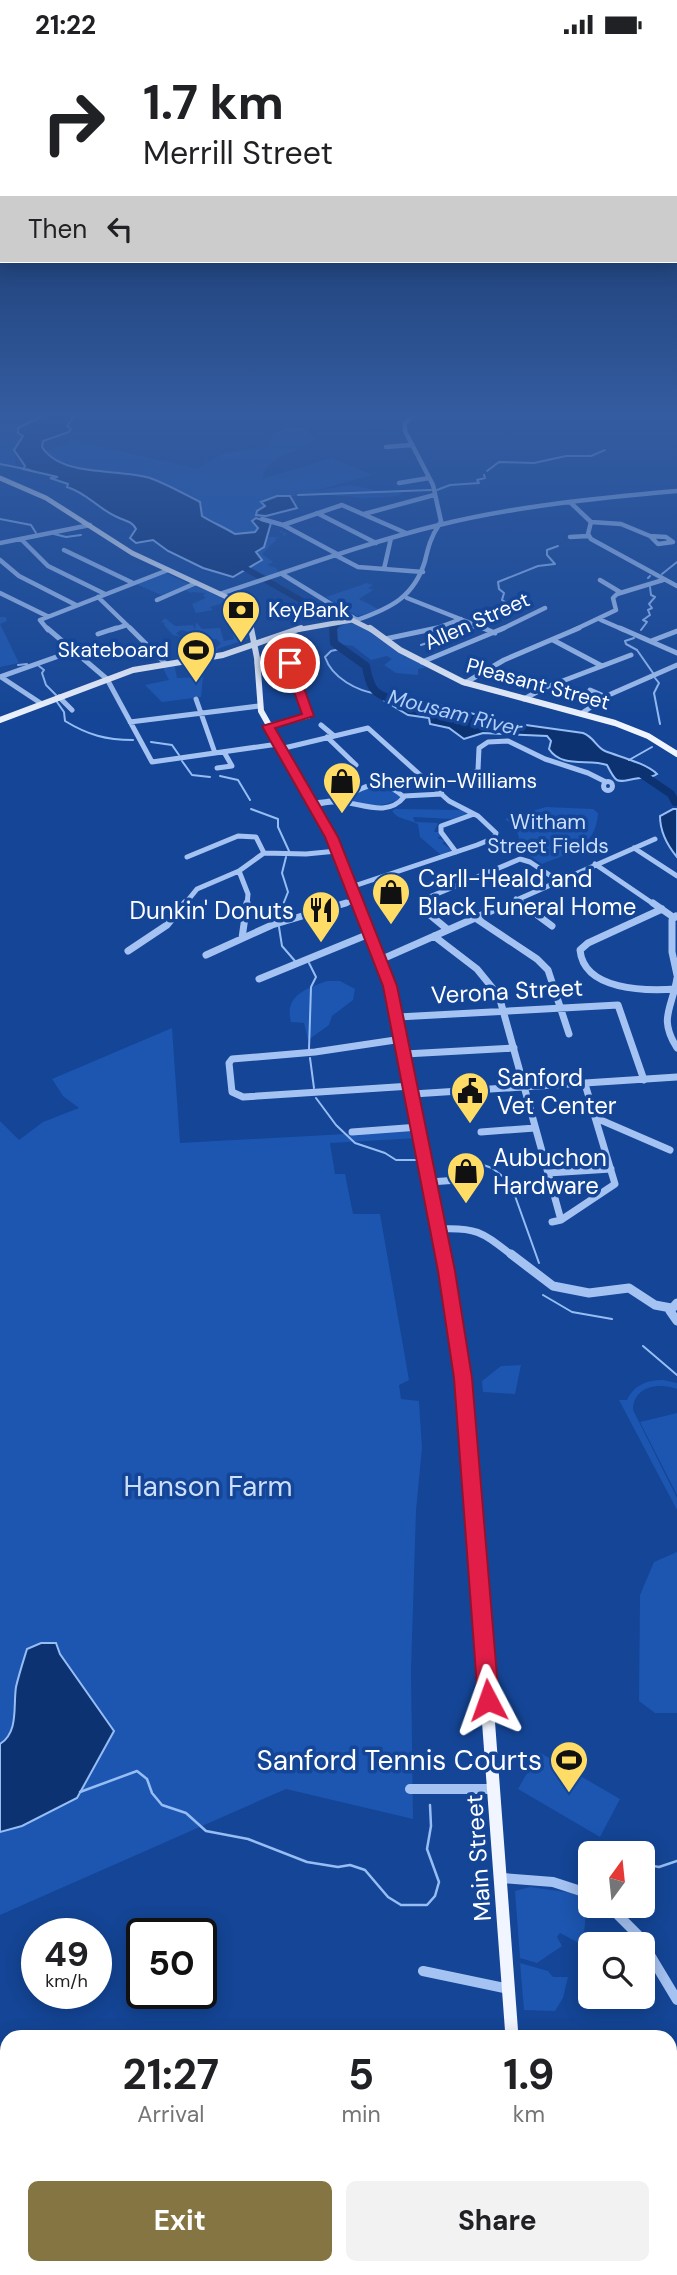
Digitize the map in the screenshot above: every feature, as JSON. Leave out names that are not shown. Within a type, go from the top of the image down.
[{"type":"main road","name":"Main Street","points":[[78,518],[128,551],[220,594],[245,610],[257,660],[259,706],[337,851],[380,960],[398,1017],[439,1229],[463,1378],[512,2030]]},
{"type":"main road","points":[[236,652],[254,642],[325,622],[357,620]]},
{"type":"main road","name":"Pleasant Street","points":[[357,620],[422,662],[465,683],[582,713],[642,733],[677,754]]},
{"type":"main road","points":[[0,720],[107,679],[165,663],[236,652],[251,653],[257,660]]},
{"type":"street","points":[[284,525],[304,518]]},
{"type":"street","points":[[327,518],[376,543]]},
{"type":"street","points":[[371,518],[406,533]]},
{"type":"street","points":[[282,574],[357,620],[389,609],[407,598],[417,585],[440,518]]},
{"type":"street","points":[[220,594],[406,533],[482,518]]},
{"type":"street","points":[[588,518],[591,521],[624,525],[661,544],[673,542],[666,537],[650,536]]},
{"type":"street","points":[[262,519],[284,525],[356,566],[423,572]]},
{"type":"street","points":[[588,536],[591,521]]},
{"type":"street","points":[[0,543],[90,525]]},
{"type":"street","points":[[570,537],[588,536],[677,586]]},
{"type":"street","points":[[384,569],[391,538]]},
{"type":"street","points":[[21,539],[48,566],[104,594]]},
{"type":"street","points":[[64,550],[133,583]]},
{"type":"street","points":[[0,560],[19,576],[76,605]]},
{"type":"street","points":[[168,571],[47,616],[41,622],[54,637],[107,679],[152,762],[279,746],[366,727],[454,804],[474,814],[497,834],[494,838],[456,852],[351,887]]},
{"type":"street","points":[[600,580],[620,592]]},
{"type":"street","points":[[465,683],[504,660],[601,621],[615,611],[613,597],[620,592],[663,580]]},
{"type":"street","points":[[157,600],[196,583]]},
{"type":"street","points":[[0,593],[47,616]]},
{"type":"street","points":[[98,597],[165,663]]},
{"type":"street","points":[[407,598],[495,633]]},
{"type":"street","name":"Allen Street","points":[[422,662],[495,633],[545,608]]},
{"type":"street","points":[[385,639],[427,632],[461,619]]},
{"type":"street","points":[[601,621],[677,653]]},
{"type":"street","points":[[98,634],[127,625]]},
{"type":"street","points":[[651,641],[677,631]]},
{"type":"street","points":[[553,640],[602,666]]},
{"type":"street","points":[[1,677],[73,651]]},
{"type":"street","points":[[524,699],[631,655]]},
{"type":"street","points":[[257,660],[289,663],[309,716],[268,726]]},
{"type":"street","points":[[582,713],[606,697],[677,665]]},
{"type":"street","points":[[1,677],[42,704]]},
{"type":"street","points":[[590,690],[606,697]]},
{"type":"street","points":[[60,697],[72,710]]},
{"type":"street","points":[[196,699],[215,753]]},
{"type":"street","points":[[130,722],[259,706]]},
{"type":"street","points":[[0,712],[8,717]]},
{"type":"street","points":[[321,725],[356,765]]},
{"type":"street","points":[[435,786],[473,775],[478,770],[481,746],[501,741],[517,743],[548,761],[596,776],[606,782]]},
{"type":"street","points":[[217,768],[232,766],[224,751]]},
{"type":"street","points":[[345,800],[356,787],[373,783],[404,796],[442,794]]},
{"type":"street","points":[[313,804],[345,800],[366,807],[395,807],[401,804],[404,796]]},
{"type":"street","points":[[456,852],[440,831],[441,826],[474,814]]},
{"type":"street","points":[[187,857],[244,835],[256,837],[264,853]]},
{"type":"street","points":[[380,960],[655,839]]},
{"type":"street","points":[[634,848],[677,876]]},
{"type":"street","points":[[128,951],[167,925],[197,889],[239,871],[264,853],[306,854],[337,851]]},
{"type":"street","points":[[447,929],[426,910],[424,903],[427,898],[520,859],[530,862],[557,880]]},
{"type":"street","points":[[595,864],[675,916],[672,951],[677,977],[676,989],[664,1020],[668,1036],[677,1048]]},
{"type":"street","points":[[239,871],[248,894],[242,938]]},
{"type":"street","points":[[516,899],[552,926]]},
{"type":"street","points":[[206,955],[284,922],[356,900]]},
{"type":"street","points":[[662,909],[588,943],[580,950],[580,957],[592,972],[615,986],[634,990],[676,989]]},
{"type":"street","points":[[474,917],[543,965],[551,976],[569,1034]]},
{"type":"street","points":[[259,979],[369,934]]},
{"type":"street","points":[[434,936],[477,969],[497,991],[561,1220]]},
{"type":"street","name":"Verona Street","points":[[398,1017],[618,1005],[644,1080]]},
{"type":"street","points":[[402,1039],[315,1052],[230,1060],[232,1092],[243,1097],[524,1087],[677,1077]]},
{"type":"street","points":[[405,1054],[514,1048]]},
{"type":"street","points":[[552,1222],[561,1220],[613,1187],[615,1181],[585,1084]]},
{"type":"street","points":[[596,1118],[670,1150]]},
{"type":"street","points":[[352,1132],[419,1127]]},
{"type":"street","points":[[481,1132],[536,1128]]},
{"type":"street","points":[[548,1173],[611,1169]]},
{"type":"street","points":[[430,1182],[472,1179]]},
{"type":"street","points":[[439,1229],[464,1228],[482,1232],[553,1286],[589,1293],[632,1289],[655,1305],[674,1306],[671,1314],[677,1321]]},
{"type":"street","points":[[410,1789],[495,1790]]},
{"type":"street","points":[[502,1878],[554,1882],[578,1890]]},
{"type":"street","points":[[621,1918],[638,1935],[677,2000]]},
{"type":"street","points":[[422,1971],[510,1989]]},
{"type":"green space","points":[[206,518],[256,518],[253,520],[258,529],[251,533],[235,534]]},
{"type":"green space","points":[[268,537],[280,537],[262,554],[273,562],[267,565],[276,568],[279,573],[267,576],[248,567],[261,560],[255,552]]},
{"type":"green space","points":[[166,573],[189,584],[161,595],[136,584]]},
{"type":"green space","points":[[367,583],[373,585],[368,588],[373,590],[359,599],[380,610],[357,616],[326,597]]},
{"type":"green space","points":[[196,586],[225,599],[210,607],[213,610],[196,613],[192,604],[206,598],[203,595],[206,593],[191,592],[193,594],[185,590]]},
{"type":"green space","points":[[0,617],[6,617],[7,621],[0,624]]},
{"type":"green space","points":[[165,618],[175,626],[193,625],[195,630],[196,622],[202,629],[220,628],[224,641],[234,639],[232,631],[245,628],[248,639],[217,649],[218,652],[215,649],[221,643],[216,639],[207,640],[209,655],[206,656],[205,639],[191,631],[193,634],[186,635],[191,633],[182,630],[176,633],[180,637],[173,635],[165,623],[161,622]]},
{"type":"green space","points":[[348,622],[365,628],[405,656],[404,660],[406,656],[427,667],[418,669],[418,675],[396,673],[384,665],[392,659],[387,656],[371,660],[353,646],[338,644],[334,631]]},
{"type":"green space","points":[[0,624],[19,663],[0,667]]},
{"type":"green space","points":[[174,664],[177,678],[203,677],[201,697],[162,702],[145,685],[169,680],[162,666]]},
{"type":"green space","points":[[373,786],[391,789],[402,798],[381,805],[346,801],[345,798]]},
{"type":"green space","name":"Witham Street Fields","points":[[546,807],[593,809],[598,813],[596,825],[587,842],[542,864],[513,845],[519,838],[516,828],[505,819]]},
{"type":"green space","points":[[463,810],[469,813],[452,819],[413,817],[415,822],[438,823],[434,832],[439,832],[441,836],[437,838],[446,841],[442,843],[452,850],[441,855],[420,837],[418,824],[397,816],[392,811]]},
{"type":"green space","points":[[327,981],[340,981],[355,989],[353,1000],[332,1016],[329,1025],[308,1040],[304,1023],[291,1022],[291,1005],[298,994]]},
{"type":"green space","name":"Hanson Farm","points":[[172,1028],[180,1143],[418,1130],[419,1138],[330,1143],[335,1174],[345,1174],[353,1214],[380,1214],[409,1380],[399,1385],[401,1399],[419,1401],[422,1448],[416,1511],[411,1670],[413,1819],[286,1789],[0,1915],[0,1121],[19,1140],[43,1122],[79,1108],[63,1096],[52,1079]]},
{"type":"green space","points":[[521,1365],[515,1394],[483,1392],[482,1381],[501,1366]]},
{"type":"green space","points":[[663,1380],[677,1383],[677,1389],[663,1386],[648,1388],[637,1396],[633,1410],[677,1498],[677,1510],[619,1400],[627,1400],[642,1384]]},
{"type":"green space","points":[[677,1413],[677,1495],[640,1422]]},
{"type":"green space","points":[[677,1552],[677,1713],[655,1713],[639,1701],[640,1595],[654,1562]]},
{"type":"green space","name":"Sanford Tennis Courts","points":[[539,1752],[620,1799],[600,1837],[518,1789]]},
{"type":"green space","points":[[530,1887],[578,1895],[578,1918],[585,1918],[585,1926],[584,1932],[578,1932],[578,1942],[560,1933],[557,1937],[562,1946],[537,1963],[520,1958],[515,1891]]},
{"type":"green space","points":[[520,1963],[548,1971],[553,1977],[568,1977],[563,1998],[555,2011],[524,2010]]},
{"type":"water","points":[[120,518],[205,518],[235,534],[255,532],[258,528],[252,521],[256,518],[271,523],[264,547],[256,552],[262,560],[233,577],[203,568],[168,551],[153,540],[136,543],[130,538],[136,529]]},
{"type":"water","points":[[395,698],[418,699],[504,722],[583,733],[605,751],[640,763],[657,774],[616,780],[607,765],[568,761],[554,755],[549,749],[551,741],[547,736],[483,733],[464,739],[449,728],[430,724],[429,718],[408,715],[385,701]]},
{"type":"water","points":[[677,809],[677,857],[665,838],[660,822],[660,816]]},
{"type":"water","points":[[41,1643],[56,1643],[60,1654],[114,1731],[77,1798],[22,1826],[0,1832],[0,1744],[13,1726],[16,1687],[27,1649]]},
{"type":"waterway","points":[[0,519],[31,525],[36,533]]},
{"type":"waterway","points":[[54,534],[66,537],[81,535]]},
{"type":"waterway","points":[[480,624],[508,612],[509,604],[502,600],[504,593],[499,589],[498,582],[538,566],[555,564],[547,555],[547,550],[558,546]]},
{"type":"waterway","points":[[662,574],[677,562]]},
{"type":"waterway","name":"Mousam River","points":[[236,563],[304,602],[331,613],[336,624],[333,630]]},
{"type":"waterway","points":[[641,630],[647,622],[643,620],[650,615],[648,610],[652,608],[649,604],[655,597],[651,595],[650,587]]},
{"type":"waterway","points":[[421,645],[475,627]]},
{"type":"waterway","name":"Mousam River","points":[[333,630],[334,643],[366,666],[376,692],[403,702]]},
{"type":"waterway","points":[[634,638],[625,641],[626,644],[637,650],[653,673]]},
{"type":"waterway","points":[[340,649],[331,651],[325,657],[333,671],[354,687],[378,694]]},
{"type":"waterway","points":[[18,665],[27,664]]},
{"type":"waterway","points":[[39,666],[44,670],[42,673],[46,685],[56,695]]},
{"type":"waterway","points":[[655,678],[659,683],[654,693],[660,724]]},
{"type":"waterway","points":[[57,702],[64,712],[65,721],[73,726],[98,736],[133,740]]},
{"type":"waterway","points":[[151,742],[172,745],[179,755]]},
{"type":"waterway","points":[[629,760],[652,747]]},
{"type":"waterway","points":[[182,761],[192,775],[210,777]]},
{"type":"waterway","name":"Mousam River","points":[[637,771],[671,794],[675,802]]},
{"type":"waterway","points":[[220,776],[238,780],[250,800]]},
{"type":"waterway","points":[[251,809],[278,819],[278,827],[289,851]]},
{"type":"waterway","points":[[277,920],[288,892],[282,873],[286,857]]},
{"type":"waterway","points":[[279,927],[282,946],[295,961]]},
{"type":"waterway","points":[[309,963],[316,977],[311,987],[309,1049]]},
{"type":"waterway","points":[[310,1058],[314,1088]]},
{"type":"waterway","points":[[316,1098],[336,1125],[355,1143],[385,1153],[396,1160],[416,1160]]},
{"type":"waterway","points":[[457,1156],[492,1168],[510,1182],[539,1263]]},
{"type":"waterway","points":[[543,1295],[572,1312],[612,1319]]},
{"type":"waterway","points":[[643,1346],[677,1375]]},
{"type":"waterway","points":[[80,1792],[137,1771],[147,1779],[152,1793],[162,1805],[186,1813],[206,1831],[248,1839],[307,1862],[338,1867],[350,1865],[365,1870],[388,1897],[401,1905],[427,1905],[435,1896],[439,1882],[427,1849],[431,1826],[430,1805]]},
{"type":"waterway","points":[[655,1866],[677,1861]]},
{"type":"place","name":"KeyBank","points":[[241,644]]},
{"type":"place","name":"Skateboard","points":[[196,684]]},
{"type":"place","name":"Sherwin-Williams","points":[[342,815]]},
{"type":"place","name":"Carll-Heald and Black Funeral Home","points":[[391,926]]},
{"type":"place","name":"Dunkin' Donuts","points":[[321,944]]},
{"type":"place","name":"Sanford Vet Center","points":[[470,1125]]},
{"type":"place","name":"Aubuchon Hardware","points":[[466,1205]]},
{"type":"place","name":"Sanford Tennis Courts","points":[[569,1794]]},
{"type":"route","points":[[290,663],[309,716],[268,726],[332,837],[390,986],[447,1271],[463,1378],[488,1700]]}]
